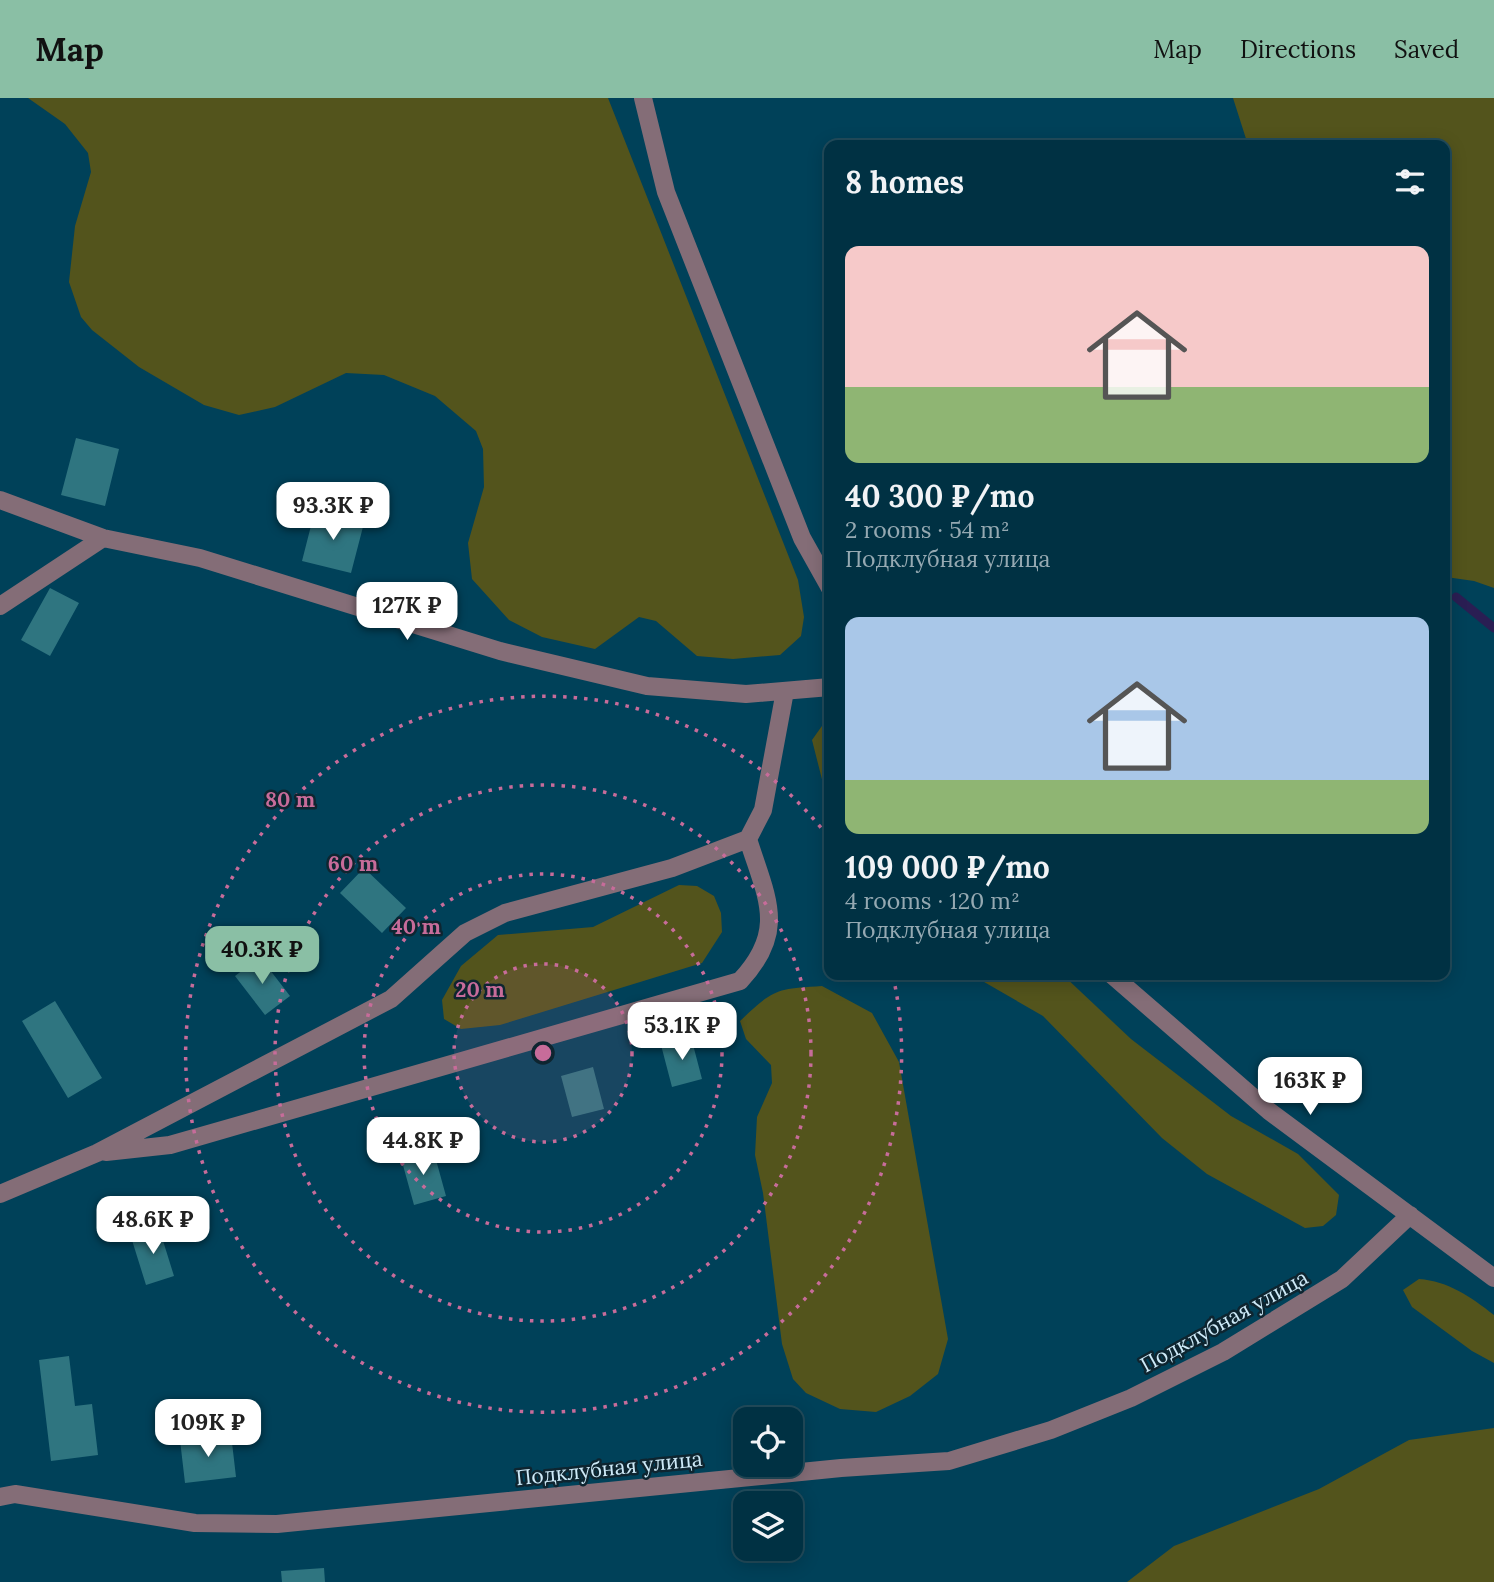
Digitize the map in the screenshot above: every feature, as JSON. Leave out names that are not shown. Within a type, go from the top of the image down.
[{"type":"street","points":[[643,98],[666,192],[802,538],[824,577]]},
{"type":"street","points":[[0,500],[103,538],[200,558],[500,651],[647,686],[746,694],[824,688]]},
{"type":"street","points":[[0,606],[103,538]]},
{"type":"street","points":[[0,1194],[97,1153],[391,999],[465,933],[505,912],[672,868],[748,839],[763,810],[785,691]]},
{"type":"street","points":[[97,1153],[170,1145],[740,981],[755,965],[768,938],[771,912],[748,839]]},
{"type":"street","points":[[1118,980],[1269,1111],[1494,1278]]},
{"type":"street","name":"Подклубная улица","points":[[0,1497],[15,1494],[195,1524],[277,1524],[841,1468],[949,1461],[1051,1430],[1131,1398],[1223,1352],[1342,1279],[1409,1215]]},
{"type":"shaded area","points":[[28,98],[608,98],[798,580],[804,617],[801,636],[780,655],[733,659],[697,656],[656,621],[639,617],[595,649],[542,637],[509,620],[472,579],[468,543],[484,487],[483,449],[476,431],[435,396],[384,375],[346,373],[275,407],[239,415],[204,405],[139,367],[92,330],[81,317],[69,282],[75,226],[91,172],[88,153],[65,124]]},
{"type":"shaded area","points":[[1233,98],[1494,98],[1494,588],[1474,581],[1450,578],[1450,140],[1246,140]]},
{"type":"shaded area","points":[[824,723],[824,787],[812,740]]},
{"type":"shaded area","points":[[679,885],[697,886],[714,896],[721,913],[722,932],[702,963],[500,1025],[461,1029],[444,1019],[442,1000],[461,966],[498,935],[593,927]]},
{"type":"shaded area","points":[[981,980],[1068,980],[1131,1039],[1231,1116],[1298,1154],[1339,1195],[1336,1215],[1323,1226],[1305,1228],[1207,1174],[1162,1138],[1043,1016]]},
{"type":"shaded area","points":[[822,986],[872,1013],[899,1062],[948,1339],[938,1374],[910,1396],[876,1412],[840,1409],[806,1393],[793,1379],[782,1344],[763,1193],[755,1155],[757,1117],[772,1083],[771,1065],[746,1039],[740,1021],[761,1002],[776,993],[794,988]]},
{"type":"shaded area","points":[[1419,1279],[1440,1283],[1459,1291],[1494,1315],[1494,1363],[1472,1351],[1412,1307],[1403,1290]]},
{"type":"shaded area","points":[[1494,1428],[1494,1582],[1127,1582],[1174,1546],[1319,1489],[1409,1440]]},
{"type":"building","points":[[76,438],[119,449],[105,506],[61,495]]},
{"type":"building","points":[[315,510],[364,523],[351,573],[302,561]]},
{"type":"building","points":[[50,588],[79,603],[50,656],[21,640]]},
{"type":"building","points":[[364,868],[406,908],[382,933],[340,893]]},
{"type":"building","points":[[260,957],[290,996],[265,1015],[235,976]]},
{"type":"building","points":[[55,1001],[102,1078],[68,1098],[22,1021]]},
{"type":"building","points":[[691,1037],[702,1079],[672,1087],[661,1045]]},
{"type":"building","points":[[593,1067],[604,1109],[572,1117],[561,1076]]},
{"type":"building","points":[[433,1149],[446,1196],[414,1205],[401,1158]]},
{"type":"building","points":[[159,1228],[174,1276],[146,1285],[131,1237]]},
{"type":"building","points":[[69,1356],[75,1406],[92,1404],[98,1455],[51,1461],[39,1360]]},
{"type":"building","points":[[231,1434],[236,1477],[185,1483],[180,1440]]},
{"type":"building","points":[[324,1568],[325,1582],[282,1582],[281,1571]]},
{"type":"waterway","points":[[1456,597],[1494,628]]}]
